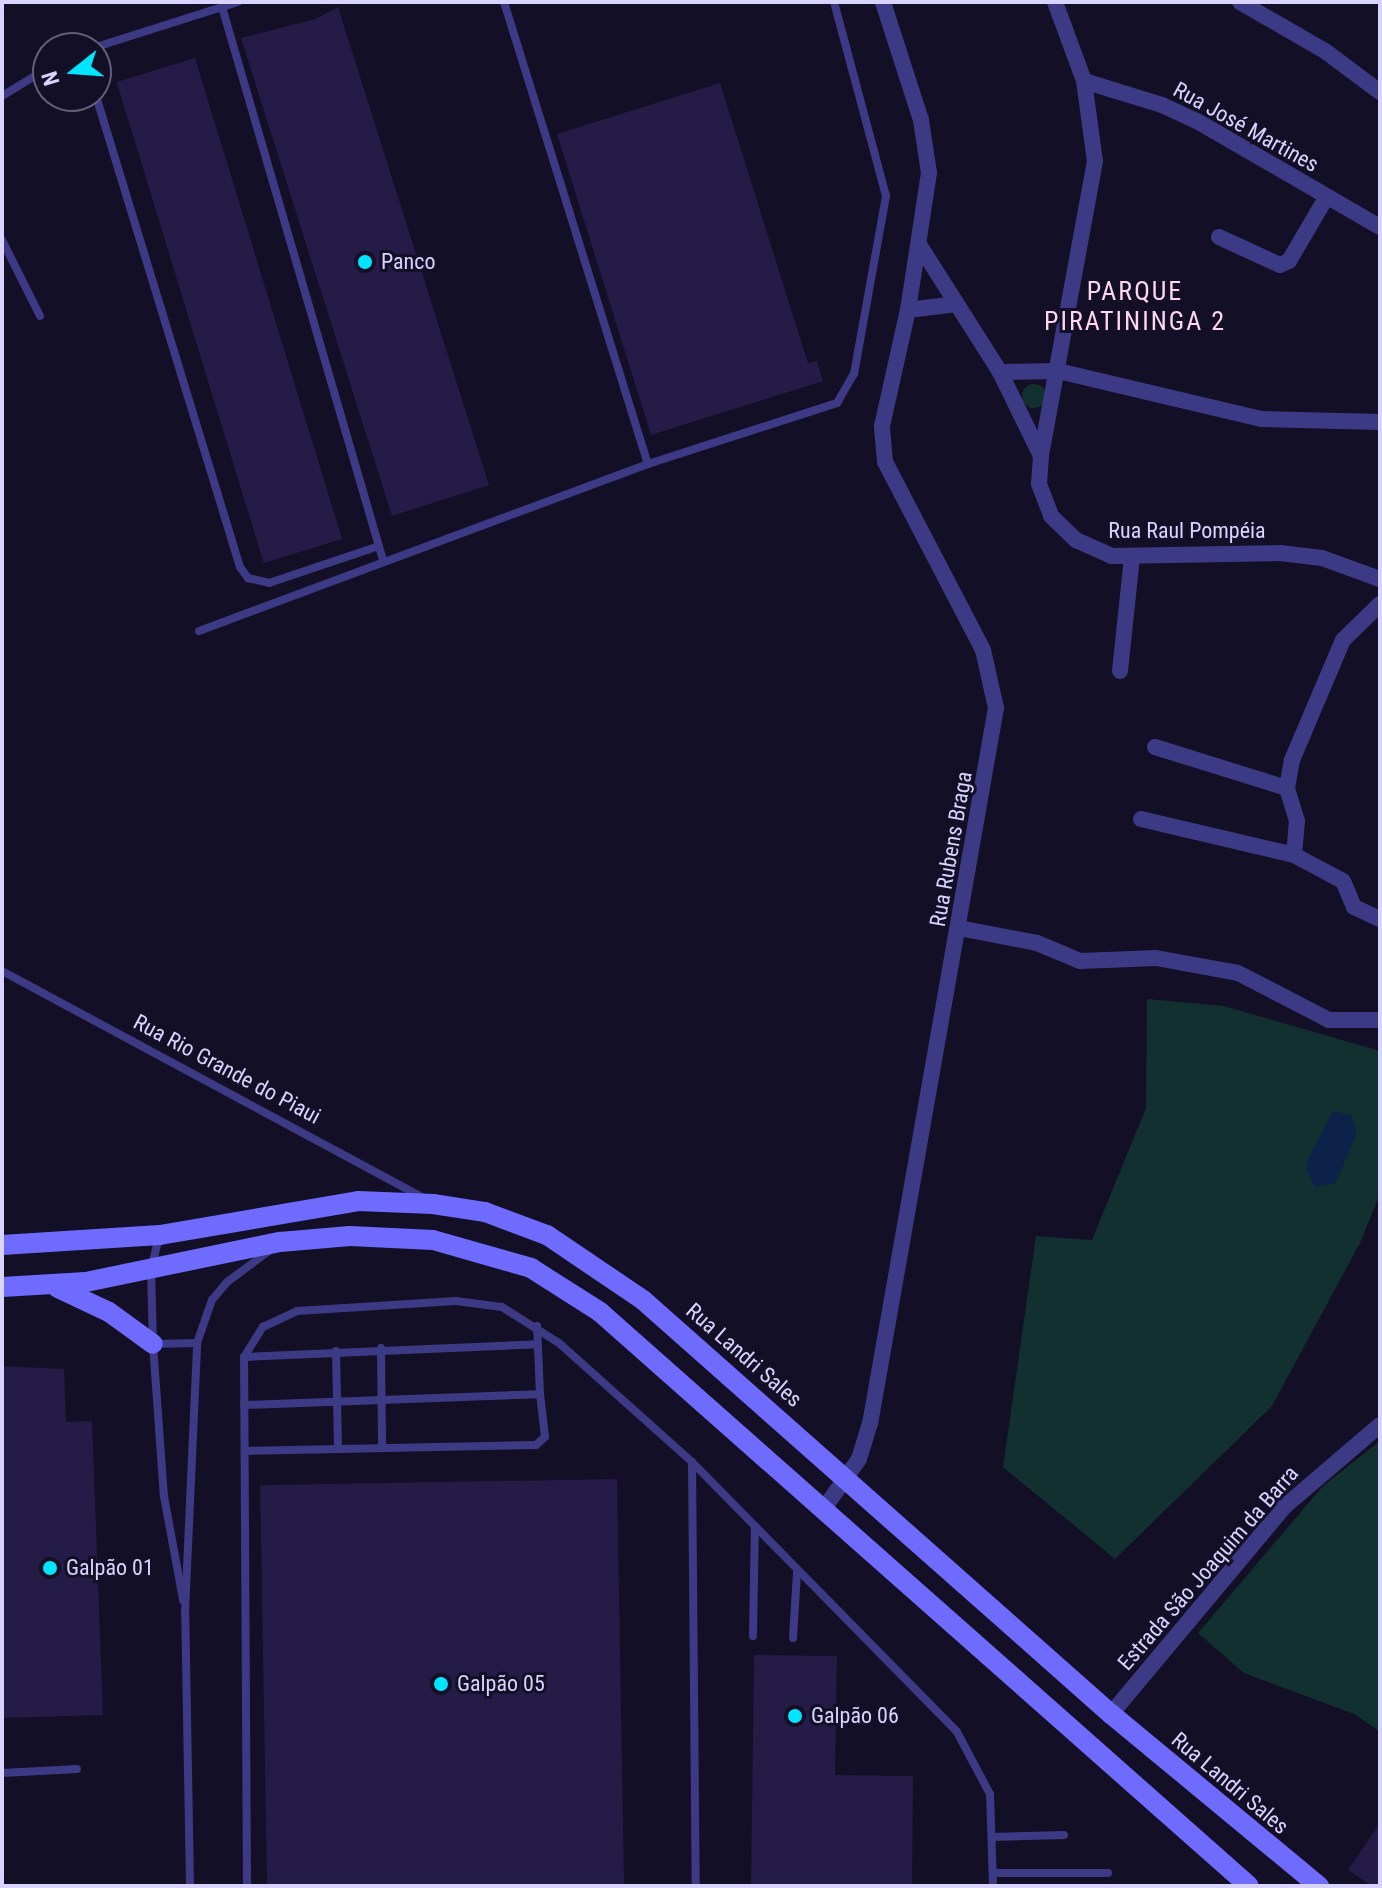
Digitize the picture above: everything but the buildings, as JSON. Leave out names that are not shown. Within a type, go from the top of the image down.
[{"type":"street","name":"Rua Rubens Braga","points":[[825,1507],[848,1477],[870,1424],[991,744],[995,688],[983,650],[885,462],[882,426],[920,246],[929,157],[883,2]]},
{"type":"street","name":"Rua Raul Pompéia","points":[[1055,2],[1084,81],[1095,161],[1041,456],[1044,500],[1062,528],[1094,552],[1132,556],[1280,553],[1322,558],[1380,579]]},
{"type":"street","points":[[1240,2],[1325,51],[1380,92]]},
{"type":"street","name":"Rua José Martines","points":[[1084,81],[1185,116],[1380,227]]},
{"type":"street","points":[[1219,237],[1280,265],[1289,261],[1326,198]]},
{"type":"street","points":[[920,246],[1000,372],[1041,456]]},
{"type":"street","points":[[908,310],[957,304]]},
{"type":"street","points":[[1000,372],[1058,371],[1261,419],[1380,422]]},
{"type":"street","points":[[1120,671],[1132,556]]},
{"type":"street","points":[[1294,855],[1297,821],[1287,788],[1292,760],[1343,640],[1380,604]]},
{"type":"street","points":[[1155,747],[1287,788]]},
{"type":"street","points":[[1141,819],[1294,855],[1343,881],[1354,907],[1380,919]]},
{"type":"street","points":[[959,928],[1037,943],[1080,961],[1156,958],[1238,973],[1329,1020],[1380,1020]]},
{"type":"street","name":"Rua Landri Sales","points":[[2,1245],[160,1235],[358,1201],[433,1204],[519,1222],[581,1256],[643,1300],[848,1477],[1111,1714],[1319,1886]]},
{"type":"street","points":[[2,1287],[54,1287],[280,1242],[381,1236],[433,1240],[531,1268],[600,1312],[825,1507],[1249,1886]]},
{"type":"street","points":[[54,1287],[109,1312],[153,1344]]},
{"type":"street","name":"Estrada São Joaquim da Barra","points":[[1111,1714],[1284,1507],[1380,1425]]},
{"type":"lane","points":[[112,42],[238,2]]},
{"type":"lane","points":[[504,2],[648,464]]},
{"type":"lane","points":[[199,631],[383,560],[648,464],[824,411],[846,392],[854,374],[886,196],[834,2]]},
{"type":"lane","points":[[222,7],[383,560]]},
{"type":"lane","points":[[2,96],[32,78]]},
{"type":"lane","points":[[101,112],[240,567],[248,578],[269,583],[379,546]]},
{"type":"lane","points":[[2,240],[40,316]]},
{"type":"lane","name":"Rua Rio Grande do Piaui","points":[[2,971],[433,1204]]},
{"type":"lane","points":[[190,1886],[185,1612],[197,1343],[212,1300],[227,1282],[280,1242],[281,1212]]},
{"type":"lane","points":[[160,1235],[151,1269],[153,1344],[164,1496],[185,1612]]},
{"type":"lane","points":[[247,1886],[244,1357],[263,1327],[316,1307],[480,1302],[537,1326],[692,1462],[797,1573],[957,1732],[990,1794],[993,1886]]},
{"type":"lane","points":[[245,1451],[536,1445],[545,1437],[537,1326]]},
{"type":"lane","points":[[153,1344],[197,1343]]},
{"type":"lane","points":[[244,1357],[381,1348],[537,1344]]},
{"type":"lane","points":[[381,1348],[382,1448]]},
{"type":"lane","points":[[336,1351],[338,1449]]},
{"type":"lane","points":[[244,1405],[540,1394]]},
{"type":"lane","points":[[692,1462],[696,1886]]},
{"type":"lane","points":[[753,1636],[755,1526]]},
{"type":"lane","points":[[793,1638],[797,1573]]},
{"type":"lane","points":[[2,1773],[77,1769]]},
{"type":"lane","points":[[992,1837],[1064,1835]]},
{"type":"lane","points":[[993,1873],[1108,1873]]},
{"type":"green space","points":[[1034,384],[1042,388],[1046,396],[1042,404],[1034,408],[1026,404],[1022,396],[1026,388]]},
{"type":"green space","points":[[1147,999],[1224,1006],[1380,1051],[1380,1194],[1360,1243],[1272,1406],[1115,1559],[1003,1467],[1036,1236],[1092,1240],[1146,1108]]},
{"type":"green space","points":[[1380,1441],[1380,1732],[1354,1714],[1244,1673],[1198,1633],[1323,1486]]},
{"type":"water","points":[[1333,1111],[1352,1116],[1357,1132],[1336,1183],[1315,1187],[1306,1169],[1308,1159]]},
{"type":"place","name":"Panco","points":[[365,262]]},
{"type":"place","name":"Galpão 01","points":[[50,1568]]},
{"type":"place","name":"Galpão 05","points":[[441,1684]]},
{"type":"place","name":"Galpão 06","points":[[795,1716]]},
{"type":"district","name":"PARQUE PIRATININGA 2","points":[[1135,307]]}]
